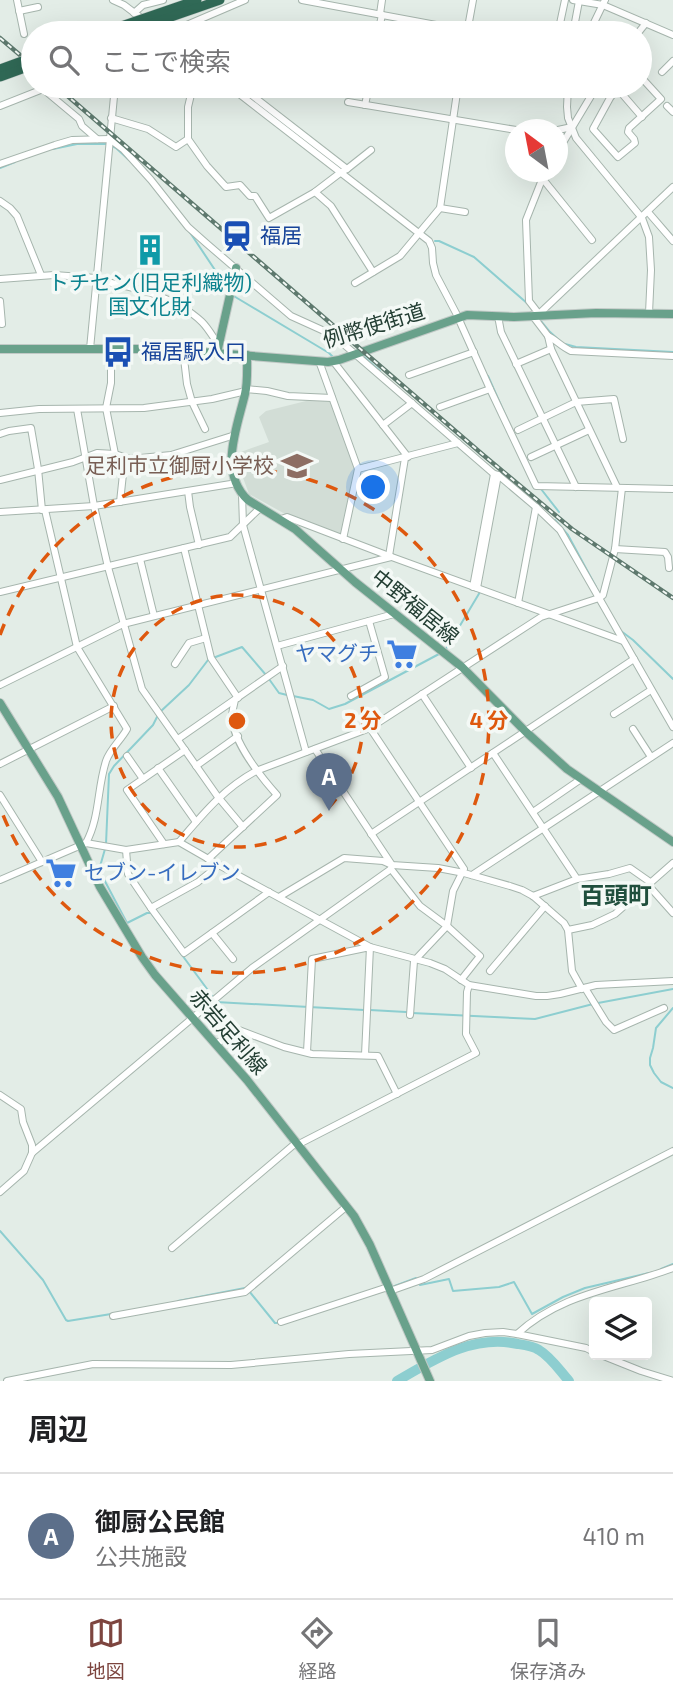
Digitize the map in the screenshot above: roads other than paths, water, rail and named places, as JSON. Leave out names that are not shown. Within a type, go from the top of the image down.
[{"type":"highway","points":[[136,21],[197,0]]},
{"type":"highway","points":[[160,21],[220,0]]},
{"type":"highway","points":[[0,69],[21,61]]},
{"type":"highway","points":[[0,78],[21,70]]},
{"type":"main road","points":[[217,348],[236,268]]},
{"type":"main road","name":"例幣使街道","points":[[0,349],[217,348],[247,355],[333,361],[472,315],[673,314]]},
{"type":"main road","name":"中野福居線","points":[[247,355],[246,390],[231,459],[242,494],[295,529],[341,570],[461,667],[526,732],[581,779],[673,842]]},
{"type":"main road","name":"赤岩足利線","points":[[0,703],[58,797],[83,844],[100,887],[142,957],[298,1143],[354,1216],[370,1245],[428,1377]]},
{"type":"street","points":[[17,0],[21,21]]},
{"type":"street","points":[[113,0],[124,5],[143,21]]},
{"type":"street","points":[[146,0],[155,3]]},
{"type":"street","points":[[134,13],[143,5],[163,0]]},
{"type":"street","points":[[196,21],[245,0]]},
{"type":"street","points":[[302,0],[414,21]]},
{"type":"street","points":[[380,21],[382,0]]},
{"type":"street","points":[[469,21],[473,0]]},
{"type":"street","points":[[561,21],[565,0]]},
{"type":"street","points":[[573,0],[604,2],[642,21]]},
{"type":"street","points":[[575,21],[579,1]]},
{"type":"street","points":[[595,21],[604,2]]},
{"type":"street","points":[[19,10],[38,7]]},
{"type":"street","points":[[652,26],[673,35]]},
{"type":"street","points":[[662,72],[673,61]]},
{"type":"street","points":[[611,98],[593,129],[618,157],[635,143],[628,130],[661,99],[652,89]]},
{"type":"street","points":[[0,106],[21,98]]},
{"type":"street","points":[[54,98],[79,119],[82,126],[97,140]]},
{"type":"street","points":[[90,349],[114,98]]},
{"type":"street","points":[[191,98],[188,139],[226,187],[240,185],[250,196],[255,196],[268,218],[315,191],[371,150]]},
{"type":"street","points":[[245,98],[344,171]]},
{"type":"street","points":[[255,98],[429,241],[434,270],[536,486],[673,489]]},
{"type":"street","points":[[365,105],[366,98]]},
{"type":"street","points":[[355,283],[400,256],[440,208],[456,98]]},
{"type":"street","points":[[567,98],[567,107],[576,138],[642,218],[651,250],[649,313]]},
{"type":"street","points":[[568,134],[590,98]]},
{"type":"street","points":[[627,98],[642,117]]},
{"type":"street","points":[[348,102],[505,128]]},
{"type":"street","points":[[667,106],[673,112]]},
{"type":"street","points":[[111,118],[148,129],[176,147],[188,139]]},
{"type":"street","points":[[568,128],[572,127]]},
{"type":"street","points":[[0,164],[64,142],[109,139],[123,149],[188,227],[291,316],[333,335],[537,507],[565,536],[673,727]]},
{"type":"street","points":[[179,842],[218,797],[238,781],[256,771],[370,728],[461,667],[548,614],[603,595],[615,549],[620,487],[589,430],[530,301],[526,220],[540,182]]},
{"type":"street","points":[[548,182],[592,240]]},
{"type":"street","points":[[536,315],[673,187]]},
{"type":"street","points":[[315,191],[331,206],[373,272]]},
{"type":"street","points":[[0,201],[17,216],[41,275]]},
{"type":"street","points":[[440,208],[465,212]]},
{"type":"street","points":[[648,212],[673,241]]},
{"type":"street","points":[[0,279],[54,275],[96,279],[142,290],[199,319],[217,348]]},
{"type":"street","points":[[0,301],[2,324]]},
{"type":"street","points":[[498,316],[501,332],[576,487]]},
{"type":"street","points":[[548,336],[571,351],[673,356]]},
{"type":"street","points":[[111,349],[111,383],[106,408],[115,454]]},
{"type":"street","points":[[516,364],[551,349]]},
{"type":"street","points":[[183,350],[192,402],[205,429]]},
{"type":"street","points":[[409,375],[474,352]]},
{"type":"street","points":[[319,361],[358,469],[343,539]]},
{"type":"street","points":[[333,361],[407,457],[390,556]]},
{"type":"street","points":[[440,407],[490,389]]},
{"type":"street","points":[[0,413],[39,409],[144,408],[192,402],[246,390],[332,398]]},
{"type":"street","points":[[519,430],[576,402],[614,399],[623,439]]},
{"type":"street","points":[[383,425],[412,403]]},
{"type":"street","points":[[77,409],[94,506],[142,689],[218,797],[243,827]]},
{"type":"street","points":[[0,434],[31,428],[44,510],[77,647],[127,729],[106,762],[96,820],[83,844]]},
{"type":"street","points":[[531,457],[589,430]]},
{"type":"street","points":[[0,480],[97,453],[115,454],[130,459],[152,458],[183,453],[235,435]]},
{"type":"street","points":[[358,469],[458,443]]},
{"type":"street","points":[[120,502],[123,474],[130,459]]},
{"type":"street","points":[[475,587],[496,475]]},
{"type":"street","points":[[0,512],[94,506],[237,483]]},
{"type":"street","points":[[188,491],[199,545]]},
{"type":"street","points":[[242,494],[243,525],[306,752]]},
{"type":"street","points":[[518,603],[537,507]]},
{"type":"street","points":[[0,592],[230,537],[260,508]]},
{"type":"street","points":[[281,519],[287,517],[623,641]]},
{"type":"street","points":[[184,548],[211,658],[236,699],[232,718],[238,736],[256,771],[278,795],[208,859]]},
{"type":"street","points":[[615,549],[665,552],[669,568]]},
{"type":"street","points":[[0,685],[123,624],[390,556]]},
{"type":"street","points":[[141,559],[154,616]]},
{"type":"street","points":[[277,646],[394,614]]},
{"type":"street","points":[[351,696],[385,677],[369,621]]},
{"type":"street","points":[[175,664],[189,643],[206,638]]},
{"type":"street","points":[[371,834],[634,659]]},
{"type":"street","points":[[178,739],[283,666]]},
{"type":"street","points":[[614,714],[651,690]]},
{"type":"street","points":[[422,694],[471,768]]},
{"type":"street","points":[[0,764],[114,706]]},
{"type":"street","points":[[370,728],[464,869],[453,891],[447,926],[414,961],[410,1013]]},
{"type":"street","points":[[633,729],[651,757]]},
{"type":"street","points":[[196,766],[238,736]]},
{"type":"street","points":[[472,875],[673,743]]},
{"type":"street","points":[[315,749],[391,867],[420,906],[480,956],[461,980]]},
{"type":"street","points":[[164,844],[127,790],[185,750]]},
{"type":"street","points":[[493,753],[577,879]]},
{"type":"street","points":[[127,756],[143,779]]},
{"type":"street","points":[[158,768],[196,822]]},
{"type":"street","points":[[533,812],[581,779]]},
{"type":"street","points":[[0,794],[42,862]]},
{"type":"street","points":[[0,880],[83,844],[126,850],[179,842],[370,947],[445,969],[469,985],[536,996],[560,994],[596,985],[673,981]]},
{"type":"street","points":[[126,850],[128,874],[184,953],[269,892]]},
{"type":"street","points":[[279,897],[344,858],[383,861],[391,867]]},
{"type":"street","points":[[568,930],[592,925],[615,914],[673,863]]},
{"type":"street","points":[[151,908],[198,882],[219,865]]},
{"type":"street","points":[[32,1153],[252,968],[391,867],[438,867],[523,890],[533,896],[561,919],[568,930],[572,971],[614,1030],[664,1008]]},
{"type":"street","points":[[533,896],[577,879],[630,868],[649,884],[673,913]]},
{"type":"street","points":[[490,971],[545,906]]},
{"type":"street","points":[[212,933],[233,960]]},
{"type":"street","points":[[307,1052],[313,959],[370,947]]},
{"type":"street","points":[[365,1055],[370,947]]},
{"type":"street","points":[[172,1248],[298,1143],[475,1053],[466,1034],[469,985]]},
{"type":"street","points":[[216,1044],[239,1030],[307,1052],[378,1056],[397,1094]]},
{"type":"street","points":[[0,1095],[21,1109],[32,1145],[32,1153],[24,1171],[0,1192]]},
{"type":"street","points":[[281,1322],[424,1279],[673,1151]]},
{"type":"street","points":[[113,1316],[245,1292],[347,1206]]},
{"type":"street","points":[[517,1334],[533,1322],[584,1294],[673,1268]]},
{"type":"street","points":[[533,1322],[530,1330],[536,1338]]},
{"type":"street","points":[[7,1381],[93,1364],[231,1365],[349,1354],[418,1355],[469,1336],[503,1332],[589,1350]]},
{"type":"street","points":[[613,1360],[673,1381]]},
{"type":"waterway","points":[[53,149],[77,144],[107,144]]},
{"type":"waterway","points":[[112,146],[129,160]]},
{"type":"waterway","points":[[0,168],[15,162]]},
{"type":"waterway","points":[[189,231],[227,288]]},
{"type":"waterway","points":[[435,241],[474,257],[528,304]]},
{"type":"waterway","points":[[232,295],[333,357]]},
{"type":"waterway","points":[[540,320],[560,341]]},
{"type":"waterway","points":[[565,344],[576,347],[673,352]]},
{"type":"waterway","points":[[363,356],[380,371]]},
{"type":"waterway","points":[[488,376],[507,419]]},
{"type":"waterway","points":[[541,489],[559,512]]},
{"type":"waterway","points":[[555,520],[568,535],[596,587]]},
{"type":"waterway","points":[[446,649],[480,592],[478,590]]},
{"type":"waterway","points":[[621,631],[673,679]]},
{"type":"waterway","points":[[213,658],[242,647],[266,675]]},
{"type":"waterway","points":[[293,696],[313,700],[329,709],[345,704],[439,654]]},
{"type":"waterway","points":[[160,712],[189,685],[208,660]]},
{"type":"waterway","points":[[269,679],[279,693],[287,695]]},
{"type":"waterway","points":[[106,844],[109,774],[157,717]]},
{"type":"waterway","points":[[105,849],[99,870],[127,923],[151,913],[213,997]]},
{"type":"waterway","points":[[598,1003],[673,989]]},
{"type":"waterway","points":[[216,1002],[364,1010]]},
{"type":"waterway","points":[[412,1013],[535,1019],[593,1004]]},
{"type":"waterway","points":[[673,1008],[656,1028],[650,1058],[654,1073],[661,1082],[673,1088]]},
{"type":"waterway","points":[[370,1010],[406,1012]]},
{"type":"waterway","points":[[0,1231],[43,1280],[66,1320],[111,1314]]},
{"type":"waterway","points":[[661,1269],[673,1264]]},
{"type":"waterway","points":[[419,1283],[420,1285],[449,1279],[453,1291],[499,1287],[514,1282],[532,1314],[585,1288],[649,1273]]},
{"type":"waterway","points":[[392,1287],[416,1278]]},
{"type":"waterway","points":[[178,1301],[245,1288]]},
{"type":"waterway","points":[[249,1291],[277,1323]]},
{"type":"waterway","points":[[397,1381],[455,1350],[485,1342],[526,1345],[537,1349],[551,1360],[569,1381]]},
{"type":"railway","points":[[0,38],[21,56]]},
{"type":"railway","points":[[70,98],[572,529],[673,598]]},
{"type":"place","name":"福居","points":[[237,236]]},
{"type":"place","name":"トチセン(旧足利織物) 国文化財","points":[[150,250]]},
{"type":"place","name":"福居駅入口","points":[[118,352]]},
{"type":"place","name":"足利市立御厨小学校","points":[[297,466]]},
{"type":"place","name":"ヤマグチ","points":[[402,654]]},
{"type":"place","name":"御厨公民館","points":[[329,811]]},
{"type":"place","name":"セブン-イレブン","points":[[61,873]]},
{"type":"district","name":"百頭町","points":[[616,896]]}]
